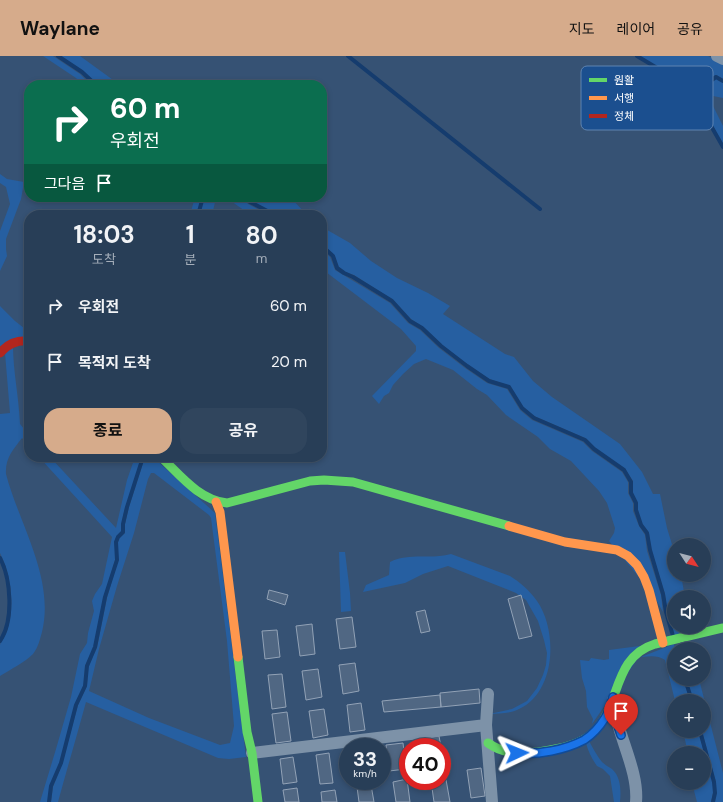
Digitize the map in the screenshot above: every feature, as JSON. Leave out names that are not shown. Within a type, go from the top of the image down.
[{"type":"street","points":[[717,56],[723,59]]},
{"type":"street","points":[[0,353],[7,345],[24,340]]},
{"type":"street","points":[[166,462],[199,493],[216,502],[227,503],[310,481],[324,480],[353,482],[565,542],[616,550],[632,559],[642,574],[651,597],[663,643]]},
{"type":"street","points":[[216,502],[220,512],[245,718],[252,754],[258,802]]},
{"type":"street","points":[[488,743],[493,748],[506,752],[527,754],[570,746],[584,740],[596,731],[606,717],[618,681],[624,669],[645,648],[723,628]]},
{"type":"street","points":[[488,694],[486,725],[492,802]]},
{"type":"street","points":[[613,697],[614,714],[634,780],[636,802]]},
{"type":"street","points":[[252,754],[486,725]]},
{"type":"shaded area","points":[[43,56],[53,56],[80,74],[86,80],[78,80]]},
{"type":"shaded area","points":[[61,56],[80,56],[113,80],[93,80],[83,71]]},
{"type":"shaded area","points":[[640,56],[708,56],[723,63],[723,79],[716,75],[713,77],[713,66],[656,66]]},
{"type":"shaded area","points":[[716,78],[723,82],[723,98],[713,96],[713,80]]},
{"type":"shaded area","points":[[713,106],[723,126],[723,144],[713,126]]},
{"type":"shaded area","points":[[0,174],[7,179],[24,182],[21,199],[6,239],[7,256],[0,271],[0,231],[10,204],[6,187],[0,183]]},
{"type":"shaded area","points":[[194,202],[215,202],[213,210],[191,210]]},
{"type":"shaded area","points":[[232,202],[246,202],[259,210],[244,210]]},
{"type":"shaded area","points":[[253,202],[295,202],[302,210],[268,210]]},
{"type":"shaded area","points":[[327,230],[350,243],[371,261],[397,278],[428,293],[450,306],[443,314],[505,354],[514,357],[533,381],[552,397],[620,444],[642,472],[653,494],[660,494],[670,538],[667,538],[667,582],[682,582],[684,590],[667,590],[667,611],[665,594],[651,550],[649,533],[642,524],[637,510],[637,502],[632,492],[633,481],[625,469],[595,448],[585,438],[534,416],[523,408],[510,386],[489,379],[468,365],[442,345],[423,327],[411,319],[393,300],[339,267],[334,255],[327,248]]},
{"type":"shaded area","points":[[327,254],[330,257],[335,270],[390,303],[408,323],[420,330],[439,348],[465,368],[487,383],[507,389],[520,410],[532,420],[583,442],[592,451],[622,472],[628,482],[628,493],[633,503],[633,511],[639,526],[645,535],[647,551],[661,595],[663,612],[653,594],[609,541],[615,528],[607,503],[599,491],[571,461],[550,449],[538,437],[506,415],[487,395],[453,370],[426,359],[414,364],[393,385],[389,393],[384,396],[379,404],[372,396],[416,351],[416,346],[401,329],[327,273]]},
{"type":"shaded area","points":[[0,306],[24,328],[24,339],[0,349]]},
{"type":"shaded area","points":[[13,345],[20,424],[24,429],[24,440],[22,438],[8,459],[6,474],[40,571],[44,592],[45,612],[42,632],[35,652],[26,660],[0,676],[0,645],[7,631],[11,612],[10,582],[0,553],[0,414],[10,413],[5,353]]},
{"type":"shaded area","points":[[44,462],[55,462],[116,528],[127,480],[133,462],[139,462],[138,473],[125,508],[122,531],[117,536],[115,541],[115,560],[104,597],[94,647],[85,666],[84,685],[75,705],[60,763],[50,786],[48,802],[40,802],[71,697],[80,654],[87,643],[94,611],[92,601],[102,584],[112,537]]},
{"type":"shaded area","points":[[143,462],[158,462],[215,513],[246,757],[229,759],[218,758],[86,702],[58,802],[51,802],[53,787],[62,764],[78,705],[87,686],[88,667],[97,648],[107,598],[118,560],[118,542],[119,538],[125,533],[125,524]],"holes":[[[151,473],[154,473],[211,518],[227,641],[234,726],[230,743],[220,745],[149,718],[89,691],[99,649]]]},
{"type":"shaded area","points":[[339,552],[345,552],[351,611],[341,612]]},
{"type":"shaded area","points":[[451,554],[514,578],[525,587],[537,601],[544,614],[550,644],[550,660],[546,675],[540,689],[531,701],[516,711],[489,714],[512,709],[527,701],[537,688],[543,675],[547,653],[538,621],[526,600],[516,593],[448,566],[423,574],[405,583],[363,592],[366,585],[389,575],[390,562],[405,557],[443,556]]},
{"type":"shaded area","points":[[647,645],[592,724],[593,719],[587,707],[586,691],[582,678],[580,660],[589,661],[591,658],[604,660],[609,659],[609,650]]},
{"type":"shaded area","points":[[667,647],[667,668],[665,660],[662,658],[651,656],[641,657]]},
{"type":"shaded area","points":[[671,686],[685,686],[688,694],[673,694]]},
{"type":"shaded area","points":[[689,686],[701,686],[703,694],[691,694]]},
{"type":"shaded area","points":[[711,726],[723,773],[723,802],[714,802],[716,782],[711,764],[711,746],[706,746],[704,738],[711,738]]},
{"type":"shaded area","points":[[685,738],[700,738],[702,746],[686,746]]},
{"type":"shaded area","points":[[589,741],[602,762],[615,772],[619,780],[620,802],[614,802],[610,776],[593,761],[586,743]]},
{"type":"shaded area","points":[[711,776],[713,793],[711,802],[697,802],[694,790],[711,790]]},
{"type":"building","points":[[269,590],[288,595],[285,605],[267,599]]},
{"type":"building","points":[[521,595],[532,636],[519,639],[508,599]]},
{"type":"building","points":[[425,610],[430,631],[421,633],[416,612]]},
{"type":"building","points":[[352,617],[356,647],[340,649],[336,619]]},
{"type":"building","points":[[312,624],[315,654],[300,656],[296,626]]},
{"type":"building","points":[[277,630],[280,657],[265,659],[262,631]]},
{"type":"building","points":[[355,663],[359,691],[343,694],[339,665]]},
{"type":"building","points":[[318,669],[322,697],[306,700],[302,671]]},
{"type":"building","points":[[282,674],[286,707],[272,709],[268,675]]},
{"type":"building","points":[[479,689],[480,703],[441,707],[440,693]]},
{"type":"building","points":[[440,695],[441,707],[384,712],[382,701]]},
{"type":"building","points":[[361,703],[365,730],[350,732],[347,705]]},
{"type":"building","points":[[324,709],[328,735],[313,738],[309,711]]},
{"type":"building","points":[[287,712],[291,741],[276,743],[272,714]]},
{"type":"building","points":[[439,736],[439,738],[424,738]]},
{"type":"building","points":[[399,743],[399,770],[391,771],[391,744]]},
{"type":"building","points":[[329,753],[333,783],[320,784],[316,755]]},
{"type":"building","points":[[293,757],[297,782],[283,784],[280,759]]},
{"type":"building","points":[[481,768],[485,796],[471,798],[467,770]]},
{"type":"building","points":[[399,781],[399,790],[408,790],[410,802],[396,802],[393,782]]},
{"type":"building","points":[[297,788],[299,802],[285,802],[283,790]]},
{"type":"building","points":[[335,790],[337,802],[322,802],[321,792]]},
{"type":"building","points":[[357,790],[372,790],[374,802],[359,802]]},
{"type":"building","points":[[432,790],[448,790],[450,802],[434,802]]},
{"type":"waterway","points":[[58,56],[82,72],[91,80]]},
{"type":"waterway","points":[[348,56],[540,209]]},
{"type":"waterway","points":[[637,56],[654,66]]},
{"type":"waterway","points":[[713,79],[716,77],[723,81]]},
{"type":"waterway","points":[[713,129],[723,147]]},
{"type":"waterway","points":[[199,210],[202,202]]},
{"type":"waterway","points":[[250,202],[265,210]]},
{"type":"waterway","points":[[327,251],[333,256],[337,268],[392,301],[410,321],[422,328],[441,346],[467,366],[489,381],[509,387],[522,408],[534,418],[585,440],[594,449],[624,470],[631,482],[631,493],[636,503],[636,510],[641,525],[647,533],[650,550],[673,636]]},
{"type":"waterway","points":[[49,802],[51,786],[61,763],[76,705],[85,686],[87,666],[95,647],[105,597],[117,560],[116,542],[118,537],[123,532],[123,524],[127,507],[141,462]]},
{"type":"waterway","points":[[0,558],[4,567],[9,588],[9,611],[7,623],[0,641]]},
{"type":"waterway","points":[[687,686],[690,694]]},
{"type":"waterway","points":[[702,738],[714,782],[715,793],[713,802]]},
{"type":"traffic: fast","points":[[166,462],[199,492],[217,501],[227,503],[310,481],[324,480],[353,482],[509,526]]},
{"type":"traffic: fast","points":[[488,743],[494,747],[506,751],[525,753],[560,748],[582,741],[594,732],[603,721],[624,671],[631,660],[641,650],[655,644],[723,628]]},
{"type":"traffic: fast","points":[[238,657],[247,732],[252,753],[258,802]]},
{"type":"traffic: slow","points":[[216,502],[220,512],[238,657]]},
{"type":"traffic: slow","points":[[509,526],[565,542],[617,550],[628,556],[637,565],[644,577],[649,590],[663,643]]},
{"type":"traffic: jam","points":[[0,353],[13,343],[24,341]]},
{"type":"route","points":[[517,753],[527,754],[548,751],[570,746],[584,740],[596,731],[606,717],[613,697],[614,714],[621,735]]}]
